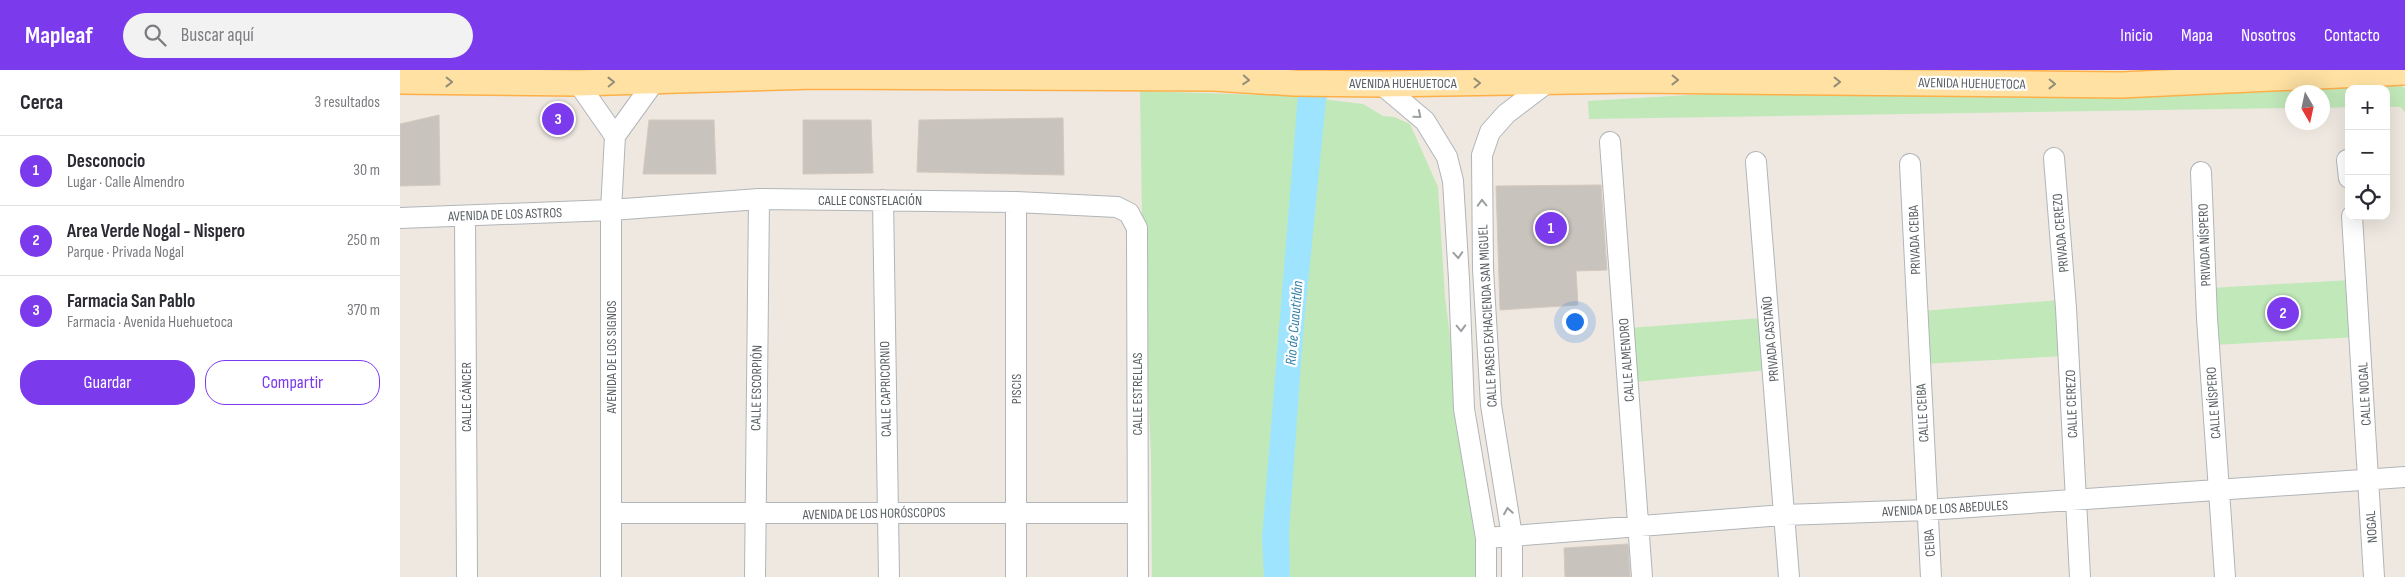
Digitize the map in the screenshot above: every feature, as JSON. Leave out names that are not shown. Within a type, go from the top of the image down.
[{"type":"main road","name":"AVENIDA HUEHUETOCA","points":[[400,81],[654,82],[812,73],[1218,74],[1294,83],[1341,84],[1548,82],[1633,75],[2121,85],[2333,73],[2403,73]]},
{"type":"street","points":[[578,83],[615,136],[654,82]]},
{"type":"street","name":"CALLE PASEO EXHACIENDA SAN MIGUEL","points":[[1512,577],[1512,536],[1491,405],[1483,269],[1482,155],[1490,132],[1506,114],[1548,82]]},
{"type":"street","name":"CALLE PASEO EXHACIENDA SAN MIGUEL","points":[[1381,84],[1425,121],[1437,138],[1451,172],[1459,279],[1464,410],[1486,538],[1486,577]]},
{"type":"street","name":"AVENIDA DE LOS SIGNOS","points":[[611,577],[610,210],[615,136]]},
{"type":"street","name":"CALLE ALMENDRO","points":[[1610,142],[1642,577]]},
{"type":"street","name":"PRIVADA CEREZO","points":[[2054,158],[2066,308]]},
{"type":"street","name":"PRIVADA CASTAÑO","points":[[1756,162],[1789,577]]},
{"type":"street","name":"PRIVADA CEIBA","points":[[1910,164],[1917,317]]},
{"type":"street","name":"PRIVADA NÍSPERO","points":[[2202,172],[2206,318]]},
{"type":"street","name":"CALLE CONSTELACIÓN","points":[[610,210],[759,200],[883,200],[1016,202],[1117,207],[1129,213]]},
{"type":"street","name":"CALLE ESCORPIÓN","points":[[754,577],[759,200]]},
{"type":"street","name":"CALLE CAPRICORNIO","points":[[883,200],[889,577]]},
{"type":"street","name":"PISCIS","points":[[1016,202],[1016,577]]},
{"type":"street","name":"AVENIDA DE LOS ASTROS","points":[[400,218],[610,210]]},
{"type":"street","name":"CALLE ESTRELLAS","points":[[1129,213],[1137,228],[1136,513],[1138,577]]},
{"type":"street","name":"CALLE CÁNCER","points":[[465,216],[467,577]]},
{"type":"street","name":"CALLE NOGAL","points":[[2352,220],[2368,478]]},
{"type":"street","name":"CALLE CEREZO","points":[[2066,308],[2080,577]]},
{"type":"street","name":"CALLE CEIBA","points":[[1917,317],[1927,510]]},
{"type":"street","name":"CALLE NÍSPERO","points":[[2206,318],[2225,577]]},
{"type":"street","points":[[1464,410],[1491,405]]},
{"type":"street","name":"AVENIDA DE LOS ABEDULES","points":[[1486,538],[1784,516],[1927,510],[2368,478],[2405,477]]},
{"type":"street","name":"NOGAL","points":[[2368,478],[2374,577]]},
{"type":"street","name":"CEIBA","points":[[1927,510],[1932,577]]},
{"type":"street","name":"AVENIDA DE LOS HORÓSCOPOS","points":[[611,513],[1136,513]]},
{"type":"green space","points":[[2390,86],[2401,86],[2405,88],[2405,113],[2401,107],[2390,107]]},
{"type":"green space","points":[[2330,88],[2345,88],[2345,107],[2330,108]]},
{"type":"green space","points":[[2285,89],[2285,108],[1589,119],[1588,101],[1723,93],[2101,95]]},
{"type":"green space","points":[[1140,91],[1298,96],[1363,104],[1383,116],[1394,117],[1410,124],[1438,187],[1445,297],[1479,563],[1478,577],[1152,577],[1151,455],[1143,279]]},
{"type":"green space","points":[[2351,280],[2356,337],[2215,345],[2211,288]]},
{"type":"green space","points":[[2060,300],[2064,356],[1923,364],[1921,311]]},
{"type":"green space","points":[[1762,318],[1768,370],[1635,382],[1629,328]]},
{"type":"water","name":"Rio de Cuautitlán","points":[[1300,70],[1336,70],[1326,100],[1303,335],[1289,532],[1290,577],[1264,577],[1262,538]]},
{"type":"building","points":[[439,115],[440,185],[400,186],[400,124]]},
{"type":"building","points":[[1063,118],[1064,175],[917,172],[919,120]]},
{"type":"building","points":[[649,120],[714,120],[716,174],[643,174]]},
{"type":"building","points":[[803,120],[871,120],[873,173],[803,174]]},
{"type":"building","points":[[1601,185],[1607,270],[1576,271],[1578,305],[1500,310],[1496,186]]},
{"type":"building","points":[[1628,544],[1630,577],[1565,577],[1564,548]]},
{"type":"place","name":"Farmacia San Pablo","points":[[558,119]]},
{"type":"place","name":"Desconocio","points":[[1551,228]]},
{"type":"place","name":"Area Verde Nogal - Nispero","points":[[2283,313]]}]
